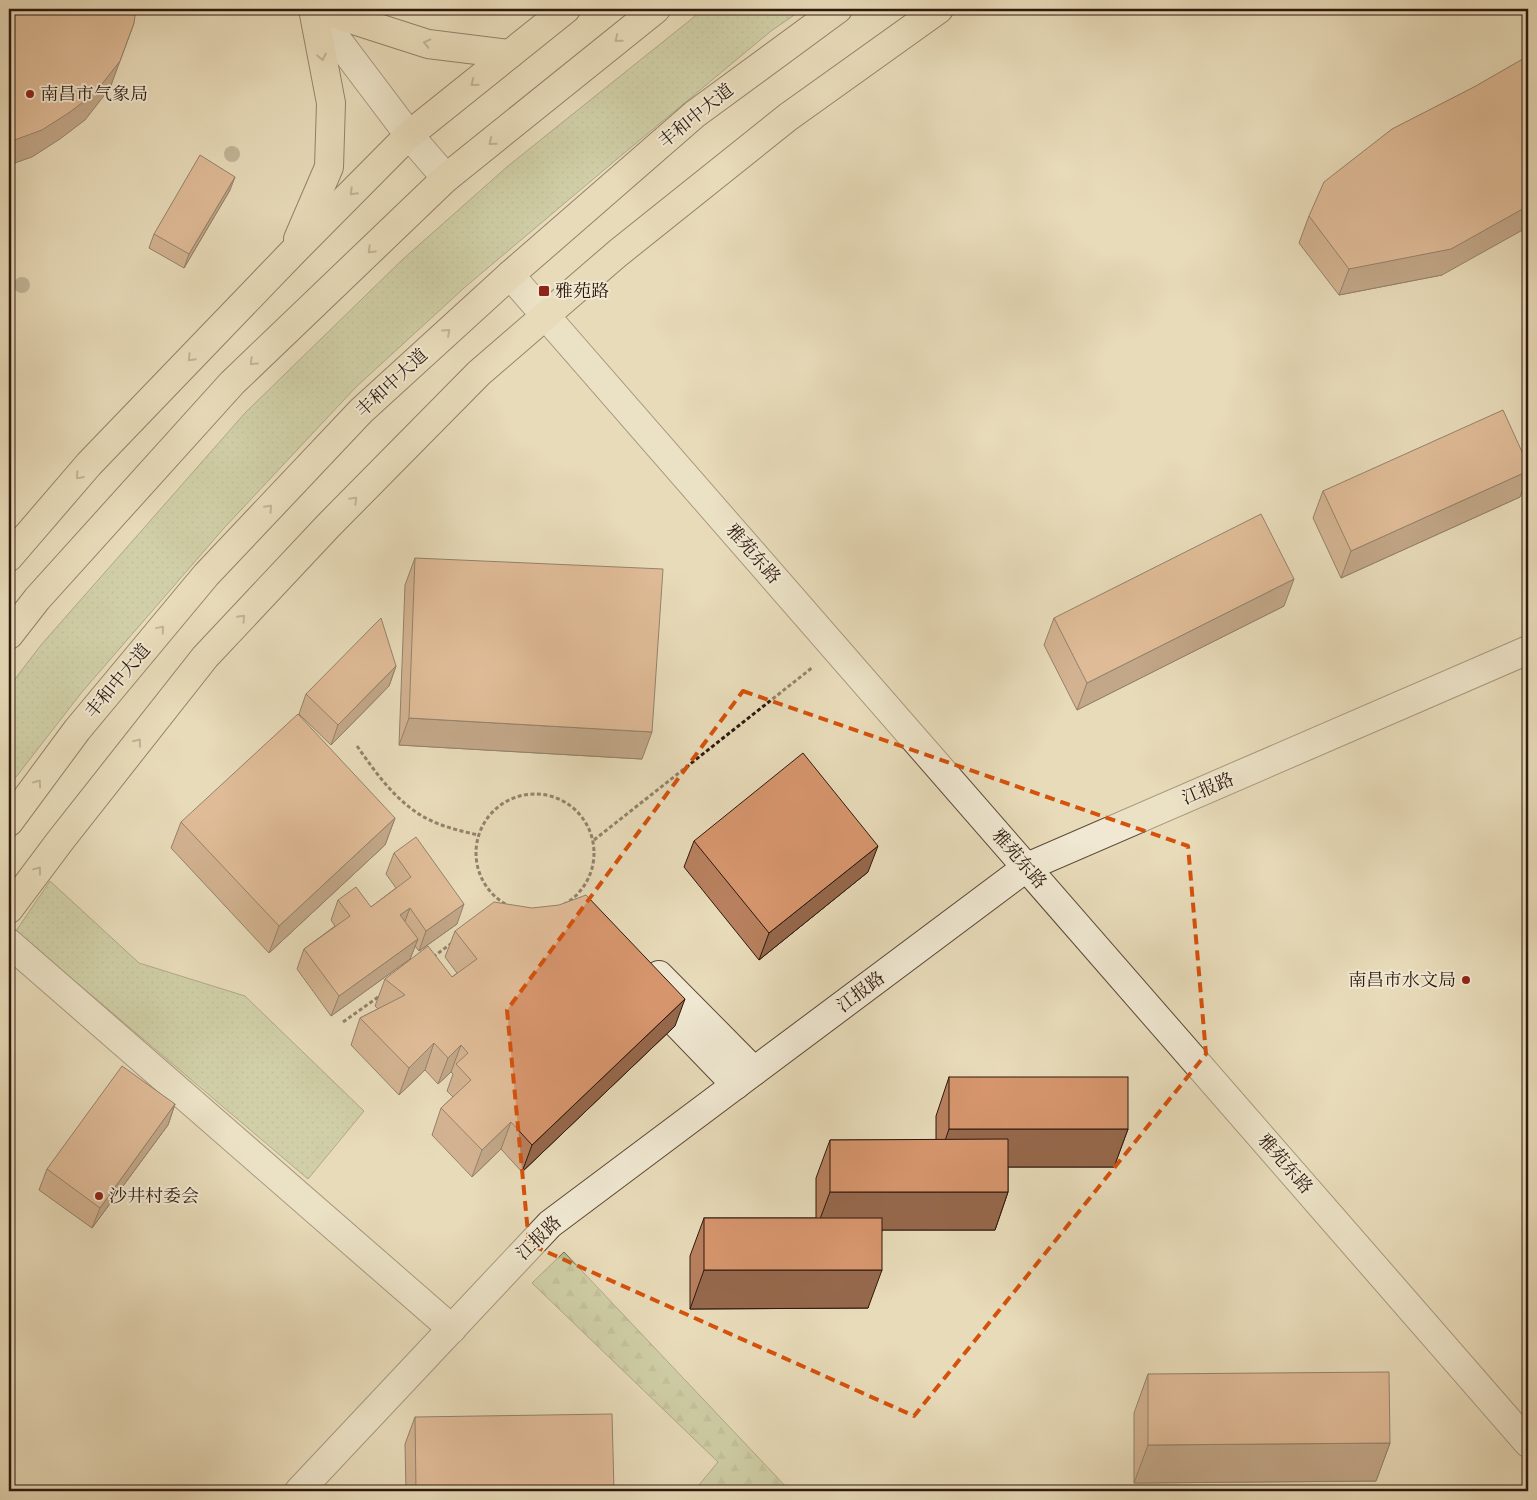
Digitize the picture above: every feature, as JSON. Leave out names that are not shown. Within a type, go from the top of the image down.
[{"type":"main road","points":[[291,254],[329,168],[331,104],[313,9]]},
{"type":"main road","points":[[319,9],[428,44],[510,54]]},
{"type":"main road","points":[[9,557],[89,464],[291,254],[409,135],[566,9]]},
{"type":"main road","points":[[9,635],[37,599],[232,383],[446,178],[656,9]]},
{"type":"main road","name":"丰和中大道","points":[[9,822],[77,730],[206,575],[361,411],[510,275],[695,114],[838,9]]},
{"type":"main road","points":[[9,909],[206,657],[328,526],[478,373],[618,253],[788,117],[939,9]]},
{"type":"street","points":[[313,9],[409,135],[446,178]]},
{"type":"street","name":"雅苑东路","points":[[510,275],[1528,1443]]},
{"type":"street","name":"江报路","points":[[299,1491],[550,1224],[1027,868],[1528,650]]},
{"type":"street","points":[[9,943],[452,1329]]},
{"type":"street","points":[[637,968],[745,1078]]},
{"type":"path","points":[[594,840],[836,649]]},
{"type":"path","points":[[357,746],[388,789],[416,813],[447,827],[478,835]]},
{"type":"path","points":[[538,793],[557,797],[574,807],[587,822],[594,840],[595,860],[590,878],[578,894],[562,906],[543,912],[523,911],[505,904],[490,891],[480,874],[476,855],[478,835],[487,818],[501,804],[519,796],[538,793]]},
{"type":"path","points":[[497,910],[505,904]]},
{"type":"path","points":[[428,960],[459,938]]},
{"type":"path","points":[[343,1022],[382,994]]},
{"type":"highlighted area","points":[[743,691],[1188,846],[1206,1054],[914,1416],[529,1244],[507,1010]]},
{"type":"green space","points":[[704,9],[803,9],[771,31],[464,288],[356,387],[224,528],[82,692],[9,786],[9,687],[41,645],[245,413],[402,260],[508,166]]},
{"type":"green space","points":[[50,881],[139,963],[245,996],[364,1111],[308,1179],[16,931]]},
{"type":"green space","points":[[564,1252],[790,1491],[694,1491],[718,1462],[532,1283]]},
{"type":"building","points":[[9,9],[136,9],[134,23],[120,61],[95,93],[42,130],[9,142]]},
{"type":"building","points":[[1528,56],[1528,206],[1451,249],[1349,269],[1309,216],[1324,182],[1392,129],[1474,87]]},
{"type":"building","points":[[200,155],[235,177],[189,254],[154,234]]},
{"type":"building","points":[[1503,410],[1528,465],[1528,471],[1351,551],[1323,491]]},
{"type":"building","points":[[1261,514],[1294,579],[1087,683],[1054,618]]},
{"type":"building","points":[[415,558],[663,569],[652,732],[409,718]]},
{"type":"building","points":[[381,618],[396,666],[338,725],[306,694]]},
{"type":"building","points":[[298,714],[395,818],[279,926],[181,822]]},
{"type":"building","points":[[803,753],[878,846],[769,933],[694,841]]},
{"type":"building","points":[[416,837],[464,904],[426,931],[410,908],[400,915],[418,939],[339,996],[304,949],[350,916],[338,900],[356,887],[371,907],[411,877],[394,853]]},
{"type":"building","points":[[586,895],[685,999],[532,1145],[511,1122],[482,1150],[441,1108],[471,1080],[456,1064],[468,1053],[461,1045],[448,1058],[434,1043],[409,1068],[360,1018],[405,995],[385,979],[428,946],[452,977],[477,959],[455,931],[494,902],[532,908],[559,905]]},
{"type":"building","points":[[122,1066],[175,1104],[100,1208],[47,1169]]},
{"type":"building","points":[[949,1077],[1128,1077],[1128,1129],[949,1129]]},
{"type":"building","points":[[1008,1139],[1008,1192],[830,1192],[830,1140]]},
{"type":"building","points":[[704,1218],[882,1218],[882,1270],[704,1270]]},
{"type":"building","points":[[1389,1372],[1390,1443],[1148,1445],[1148,1374]]},
{"type":"building","points":[[612,1414],[614,1491],[416,1491],[415,1417]]},
{"type":"place","name":"南昌市气象局","points":[[30,94]]},
{"type":"place","name":"雅苑路","points":[[544,291]]},
{"type":"place","name":"南昌市水文局","points":[[1466,980]]},
{"type":"place","name":"沙井村委会","points":[[99,1196]]}]
